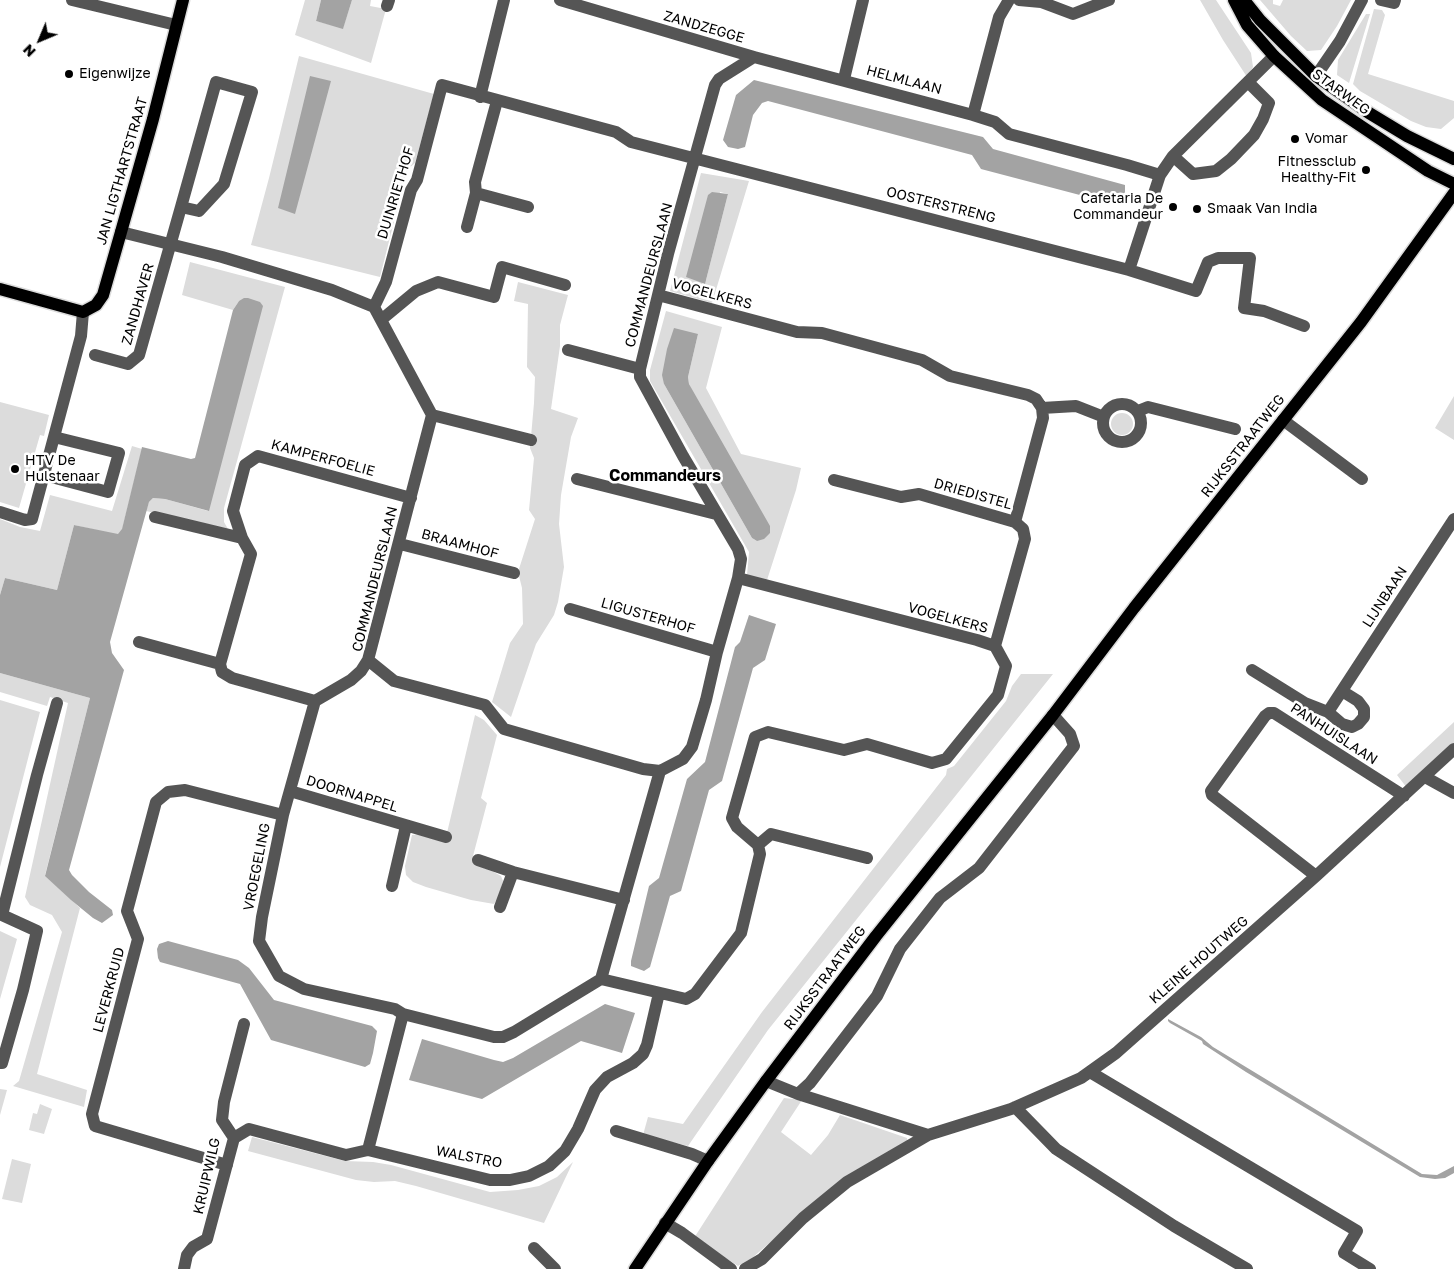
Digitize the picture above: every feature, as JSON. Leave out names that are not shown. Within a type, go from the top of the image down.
[{"type":"main road","name":"JAN LIGTHARTSTRAAT","points":[[83,312],[96,305],[103,295],[153,119],[183,0]]},
{"type":"main road","name":"STARWEG","points":[[1234,0],[1247,25],[1274,56],[1322,100],[1428,172],[1454,184]]},
{"type":"main road","name":"STARWEG","points":[[1244,0],[1260,20],[1316,76],[1376,118],[1407,136],[1454,159]]},
{"type":"main road","points":[[1274,56],[1316,76]]},
{"type":"main road","name":"RIJKSSTRAATWEG","points":[[635,1269],[708,1161],[876,936],[1378,300],[1454,193]]},
{"type":"main road","points":[[0,289],[83,312]]},
{"type":"street","points":[[72,0],[176,25]]},
{"type":"street","points":[[480,97],[504,0]]},
{"type":"street","name":"ZANDZEGGE","points":[[558,0],[754,57]]},
{"type":"street","points":[[844,79],[863,0]]},
{"type":"street","points":[[973,114],[999,17],[1009,0]]},
{"type":"street","points":[[1019,0],[1041,2],[1073,14],[1109,0]]},
{"type":"street","points":[[1316,76],[1340,41],[1362,0]]},
{"type":"street","points":[[1381,0],[1394,3],[1395,0]]},
{"type":"street","points":[[1129,270],[1160,175],[1173,156],[1249,83],[1274,56]]},
{"type":"street","points":[[695,158],[715,85],[720,79],[754,57]]},
{"type":"street","name":"HELMLAAN","points":[[754,57],[973,114],[995,122],[1009,134],[1160,175]]},
{"type":"street","points":[[170,244],[216,82],[252,92],[224,184],[199,212],[181,206]]},
{"type":"street","points":[[1173,156],[1193,174],[1216,170],[1231,159],[1254,135],[1264,119],[1268,103],[1249,83]]},
{"type":"street","name":"OOSTERSTRENG","points":[[442,85],[480,97],[616,132],[631,142],[1129,270],[1196,291],[1208,262],[1218,258],[1250,258],[1244,308],[1264,311],[1304,326]]},
{"type":"street","name":"DUINRIETHOF","points":[[374,307],[386,282],[411,190],[417,180],[442,85]]},
{"type":"street","points":[[467,227],[476,193],[475,182],[497,101]]},
{"type":"street","name":"COMMANDEURSLAAN","points":[[432,415],[400,544],[368,660],[394,681],[485,705],[504,729],[633,766],[660,771],[683,759],[692,747],[706,700],[717,652],[738,578],[741,559],[738,549],[716,514],[640,377],[640,369],[658,296],[695,158]]},
{"type":"street","points":[[476,193],[528,206]]},
{"type":"street","points":[[121,232],[332,290],[374,307],[432,415],[531,440]]},
{"type":"street","name":"ZANDHAVER","points":[[95,355],[128,364],[139,355],[170,244]]},
{"type":"street","points":[[381,320],[416,291],[438,282],[494,297],[502,267],[565,285]]},
{"type":"street","name":"VOGELKERS","points":[[658,296],[797,332],[822,333],[922,360],[950,376],[1028,395],[1036,399],[1042,408]]},
{"type":"street","points":[[0,512],[25,520],[32,519],[82,336],[83,312]]},
{"type":"street","points":[[568,350],[640,369]]},
{"type":"street","points":[[1116,404],[1128,404],[1138,411],[1142,424],[1136,436],[1125,442],[1118,442],[1107,435],[1104,430],[1104,416],[1116,404]]},
{"type":"street","points":[[1015,522],[1043,418],[1042,408],[1076,406],[1104,416]]},
{"type":"street","points":[[1138,411],[1148,407],[1235,429]]},
{"type":"street","points":[[1283,420],[1362,479]]},
{"type":"street","points":[[44,475],[108,492],[119,453],[54,437]]},
{"type":"street","name":"KAMPERFOELIE","points":[[220,664],[250,554],[242,538],[233,511],[244,465],[258,456],[411,498]]},
{"type":"street","points":[[576,479],[716,514]]},
{"type":"street","name":"DRIEDISTEL","points":[[834,480],[901,497],[920,494],[1015,522]]},
{"type":"street","points":[[155,517],[242,538]]},
{"type":"street","name":"LIJNBAAN","points":[[1328,712],[1454,519]]},
{"type":"street","name":"VOGELKERS","points":[[738,578],[996,646],[1025,539],[1023,529],[1015,522]]},
{"type":"street","name":"BRAAMHOF","points":[[400,544],[514,573]]},
{"type":"street","name":"LIGUSTERHOF","points":[[570,609],[717,652]]},
{"type":"street","points":[[139,642],[220,664],[222,672],[232,678],[315,701],[351,680],[361,671],[368,660]]},
{"type":"street","points":[[660,771],[601,979],[686,999],[694,994],[741,933],[760,854],[758,845],[737,827],[732,818],[755,737],[768,732],[844,750],[868,744],[932,763],[946,759],[998,695],[1006,666],[996,646]]},
{"type":"street","points":[[1252,670],[1305,703],[1328,712],[1342,724],[1352,727],[1358,724],[1364,717],[1364,709],[1358,701],[1342,691]]},
{"type":"street","name":"VROEGELING","points":[[315,701],[283,815],[262,917],[259,941],[279,976],[304,989],[395,1009],[403,1014],[494,1037],[503,1037],[514,1032],[601,979]]},
{"type":"street","points":[[0,1063],[2,1063],[23,990],[37,931],[2,916],[57,703]]},
{"type":"street","name":"PANHUISLAAN","points":[[1316,876],[1212,796],[1211,791],[1265,716],[1269,713],[1274,713],[1404,796]]},
{"type":"street","points":[[798,1094],[810,1083],[877,996],[900,949],[940,898],[979,868],[1074,746],[1070,734],[1052,715]]},
{"type":"street","name":"KLEINE HOUTWEG","points":[[745,1269],[762,1259],[804,1218],[847,1182],[928,1135],[1015,1107],[1082,1078],[1116,1054],[1316,876],[1454,749]]},
{"type":"street","points":[[1424,777],[1454,793]]},
{"type":"street","name":"LEVERKRUID","points":[[227,1165],[95,1126],[92,1114],[138,939],[127,910],[156,802],[168,792],[185,790],[283,815]]},
{"type":"street","name":"DOORNAPPEL","points":[[290,791],[446,837]]},
{"type":"street","name":"DOORNAPPEL","points":[[392,886],[406,826]]},
{"type":"street","points":[[758,845],[770,834],[867,858]]},
{"type":"street","points":[[478,860],[512,872],[624,900]]},
{"type":"street","points":[[500,907],[512,872]]},
{"type":"street","name":"WALSTRO","points":[[234,1138],[249,1130],[346,1155],[368,1150],[490,1180],[510,1180],[529,1176],[549,1166],[565,1151],[578,1130],[595,1090],[607,1077],[634,1063],[643,1054],[647,1045],[659,993]]},
{"type":"street","points":[[368,1150],[403,1014]]},
{"type":"street","name":"KRUIPWILG","points":[[184,1269],[187,1255],[194,1247],[207,1239],[234,1138],[222,1120],[224,1102],[244,1024]]},
{"type":"street","points":[[1090,1072],[1357,1231],[1344,1253],[1370,1269]]},
{"type":"street","points":[[766,1081],[798,1094],[928,1135]]},
{"type":"street","points":[[1015,1107],[1056,1149],[1174,1226],[1247,1269]]},
{"type":"street","points":[[616,1131],[692,1154],[708,1161]]},
{"type":"street","points":[[666,1223],[730,1269]]},
{"type":"street","points":[[534,1248],[555,1269]]},
{"type":"shaded area","points":[[305,0],[321,0],[316,21],[343,28],[352,0],[371,0],[370,6],[386,9],[371,63],[295,35]]},
{"type":"shaded area","points":[[321,0],[352,0],[343,29],[316,21]]},
{"type":"shaded area","points":[[1200,0],[1216,0],[1251,53],[1253,67],[1247,77],[1223,40]]},
{"type":"shaded area","points":[[1260,0],[1273,0],[1273,4],[1280,6],[1283,0],[1351,0],[1321,50],[1307,51],[1291,36]]},
{"type":"shaded area","points":[[1374,9],[1382,10],[1385,15],[1368,74],[1454,101],[1454,118],[1441,129],[1426,127],[1411,121],[1360,91],[1353,84]]},
{"type":"shaded area","points":[[1366,14],[1370,14],[1349,83],[1337,75],[1338,60]]},
{"type":"shaded area","points":[[299,56],[434,94],[415,163],[407,170],[380,277],[251,245]]},
{"type":"shaded area","points":[[310,76],[331,81],[295,214],[278,208]]},
{"type":"shaded area","points":[[754,80],[983,137],[993,149],[1125,185],[1125,195],[1122,201],[1114,204],[981,169],[972,155],[768,101],[762,103],[753,115],[745,147],[738,149],[728,147],[723,140],[736,95]]},
{"type":"shaded area","points":[[701,173],[749,181],[712,303],[670,291]],"holes":[[[720,192],[728,194],[705,284]]]},
{"type":"shaded area","points":[[712,192],[728,194],[705,284],[686,277],[708,195]]},
{"type":"shaded area","points":[[190,262],[285,287],[224,508],[224,522],[228,529],[146,511],[149,502],[153,498],[165,499],[208,511],[239,301],[233,310],[182,295]]},
{"type":"shaded area","points":[[518,282],[568,295],[560,325],[560,346],[551,409],[578,418],[571,437],[561,495],[559,524],[564,567],[558,602],[554,615],[536,644],[511,717],[492,702],[510,643],[523,624],[522,588],[518,572],[535,519],[529,510],[534,458],[530,448],[535,377],[527,367],[528,304],[514,301]]},
{"type":"shaded area","points":[[244,298],[260,302],[263,306],[209,511],[165,499],[153,498],[149,502],[110,642],[112,653],[124,670],[69,870],[89,892],[112,910],[113,915],[102,923],[71,900],[45,876],[90,698],[0,673],[0,595],[5,578],[57,590],[74,525],[118,534],[122,529],[142,447],[191,459],[195,458],[233,310],[239,301]]},
{"type":"shaded area","points":[[666,311],[722,327],[706,388],[741,454],[801,468],[796,490],[767,580],[747,575],[749,552],[650,381],[650,370]],"holes":[[[698,334],[688,377],[689,384],[757,541],[752,538],[664,384]]]},
{"type":"shaded area","points":[[674,328],[698,334],[688,377],[689,384],[770,526],[770,533],[764,539],[757,541],[752,538],[664,384],[662,375],[667,349]]},
{"type":"shaded area","points":[[1454,396],[1454,440],[1435,428]]},
{"type":"shaded area","name":"HTV De Hulstenaar","points":[[0,402],[49,415],[44,436],[40,435],[19,508],[0,502]]},
{"type":"shaded area","points":[[1122,413],[1130,416],[1133,424],[1130,432],[1122,435],[1114,432],[1111,424],[1114,416]]},
{"type":"shaded area","points":[[132,446],[142,449],[122,530],[118,535],[74,525],[57,590],[5,578],[0,595],[0,519],[20,527],[40,531],[50,495],[112,511]]},
{"type":"shaded area","points":[[749,615],[776,624],[765,660],[753,668],[722,781],[709,790],[681,891],[670,896],[650,967],[644,971],[631,966],[631,961],[649,886],[659,878],[687,779],[705,762],[735,647],[740,642]]},
{"type":"shaded area","points":[[0,673],[90,698],[45,875],[80,908],[37,1074],[87,1090],[84,1107],[13,1086],[19,1081],[62,932],[52,915],[30,905],[25,897],[68,703],[50,697],[47,706],[0,692]]},
{"type":"shaded area","points":[[1021,674],[1053,674],[768,1030],[688,1146],[643,1135],[648,1117],[683,1124],[762,1012],[946,775],[947,769],[954,766],[1006,701],[1012,686]]},
{"type":"shaded area","points":[[0,700],[40,712],[0,867]]},
{"type":"shaded area","points":[[475,715],[484,720],[497,735],[481,798],[487,803],[473,856],[476,862],[501,876],[503,881],[499,896],[494,904],[471,900],[413,882],[406,875],[405,866],[412,835],[421,834],[446,837]]},
{"type":"shaded area","points":[[1454,722],[1454,743],[1407,788],[1397,775]]},
{"type":"shaded area","points":[[0,931],[17,939],[0,999]]},
{"type":"shaded area","points":[[168,941],[238,960],[249,968],[274,1000],[372,1026],[377,1031],[370,1064],[365,1067],[271,1040],[240,984],[160,962],[157,949],[159,944]]},
{"type":"shaded area","points":[[605,1004],[635,1013],[622,1053],[581,1041],[482,1099],[409,1080],[422,1039],[503,1062]]},
{"type":"shaded area","points":[[1168,1019],[1201,1037],[1213,1047],[1422,1174],[1437,1175],[1454,1166],[1454,1173],[1445,1178],[1420,1177],[1246,1072],[1203,1044],[1202,1041],[1170,1023]]},
{"type":"shaded area","points":[[0,1089],[7,1090],[0,1115]]},
{"type":"shaded area","points":[[784,1098],[802,1100],[781,1132],[811,1155],[828,1135],[840,1115],[907,1138],[908,1145],[832,1189],[752,1258],[738,1266],[694,1238]]},
{"type":"shaded area","points":[[40,1104],[52,1109],[44,1134],[29,1130],[33,1113],[37,1114]]},
{"type":"shaded area","points":[[252,1137],[345,1161],[391,1165],[490,1192],[539,1186],[557,1177],[573,1162],[544,1223],[416,1186],[395,1181],[374,1182],[356,1180],[248,1151]]},
{"type":"shaded area","points":[[12,1159],[31,1164],[22,1203],[2,1199]]},
{"type":"place","name":"Eigenwijze","points":[[69,74]]},
{"type":"place","name":"Vomar","points":[[1295,139]]},
{"type":"place","name":"Fitnessclub Healthy-Fit","points":[[1366,170]]},
{"type":"place","name":"Cafetaria De Commandeur","points":[[1173,207]]},
{"type":"place","name":"Smaak Van India","points":[[1197,209]]},
{"type":"place","name":"HTV De Hulstenaar","points":[[15,469]]},
{"type":"district","name":"Commandeurs","points":[[665,476]]}]
